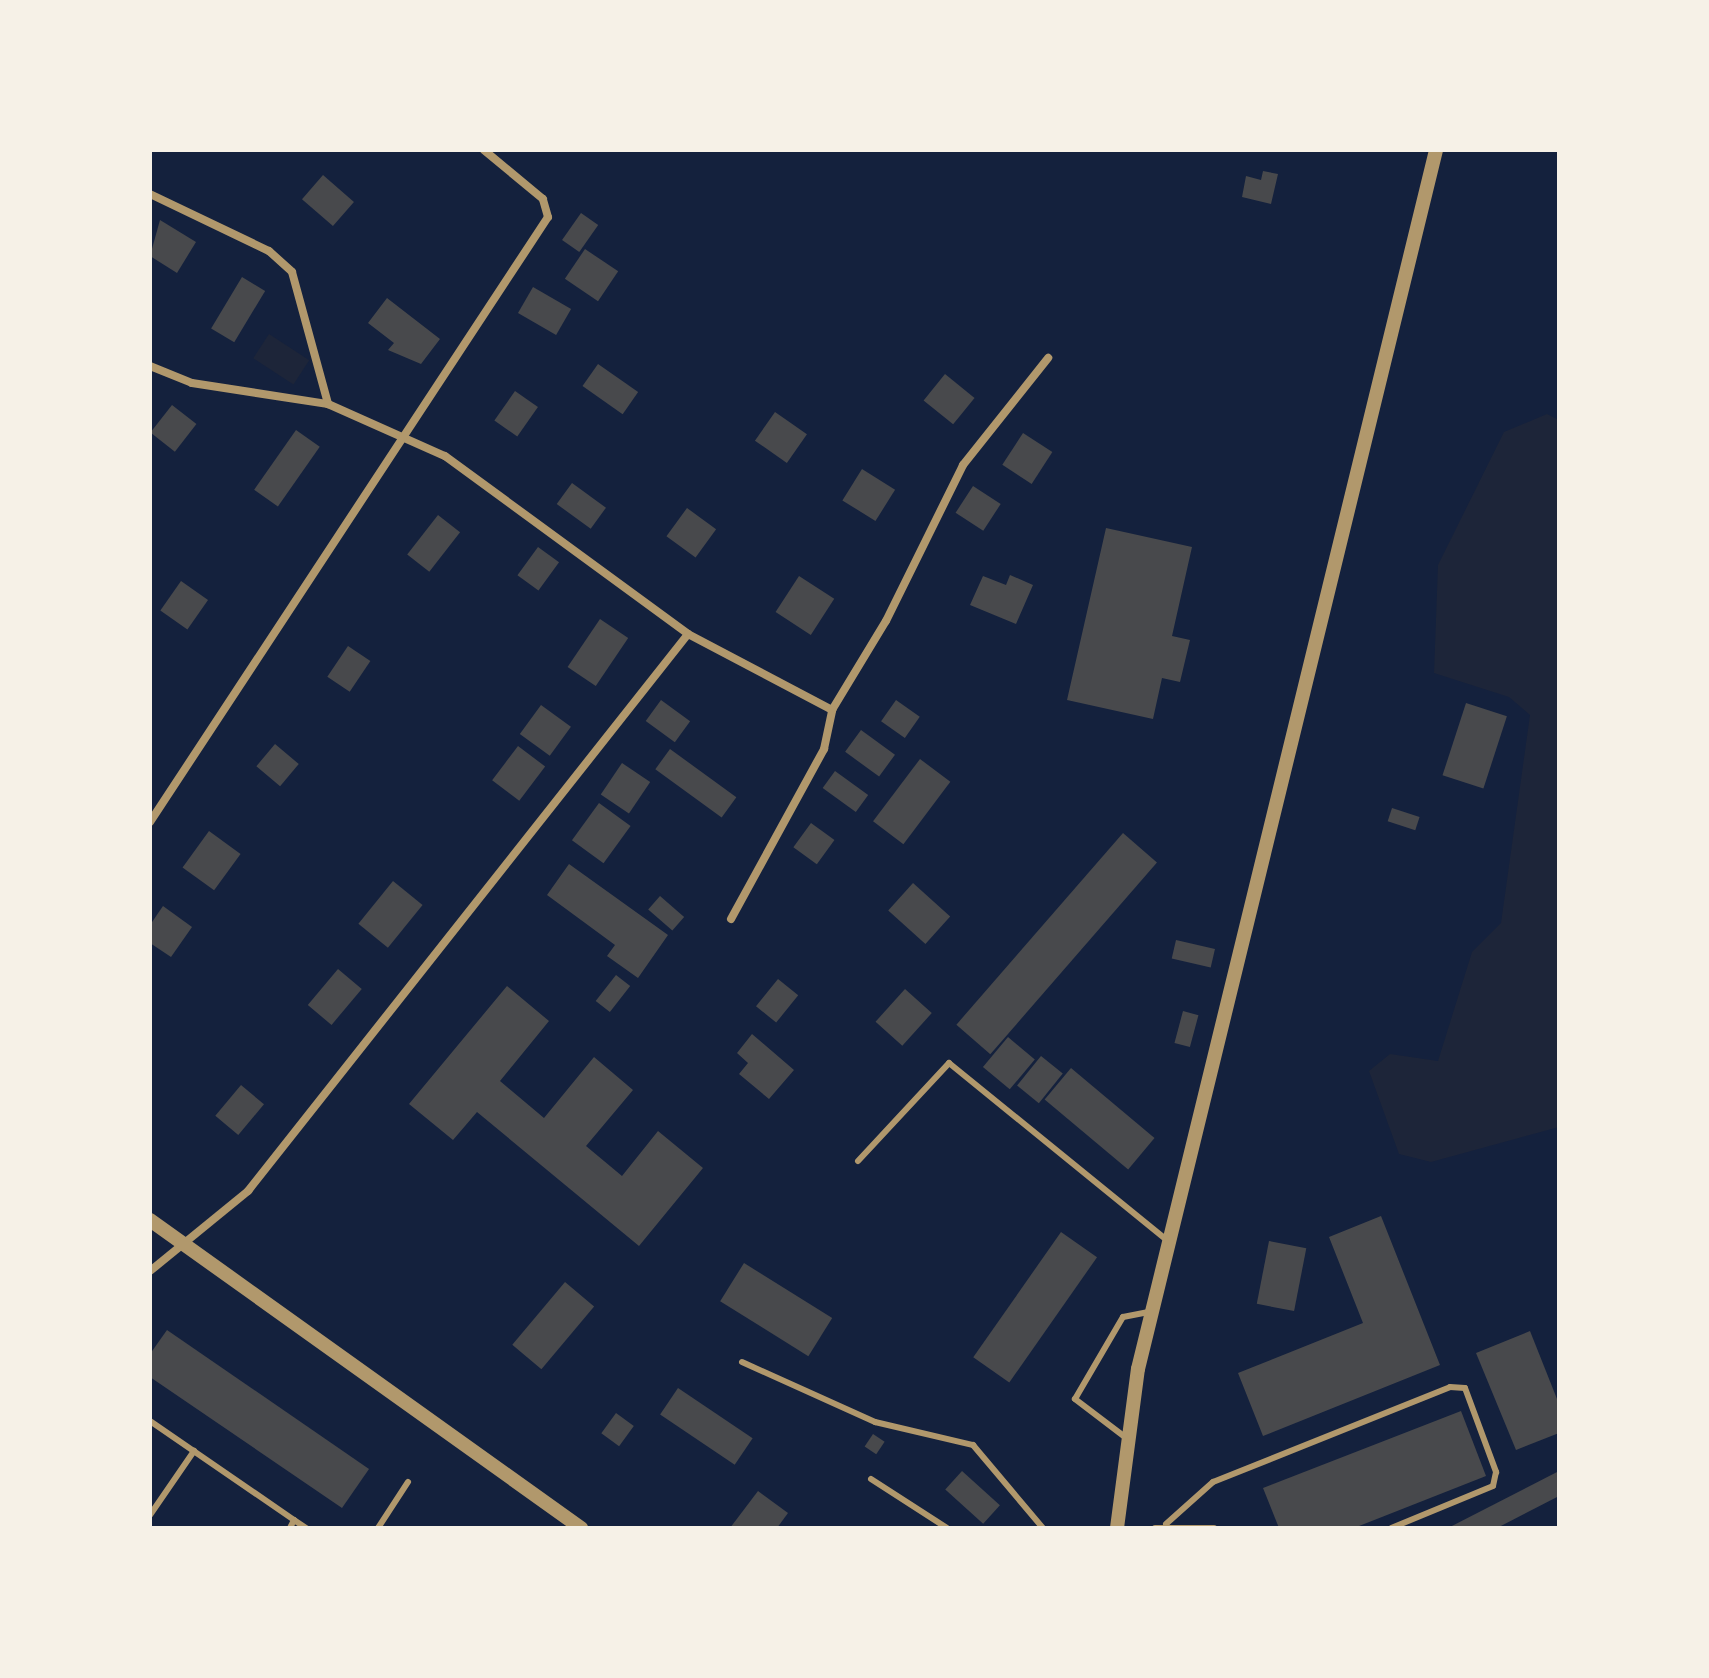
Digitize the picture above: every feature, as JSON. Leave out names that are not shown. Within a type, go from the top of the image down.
[{"type":"street","points":[[150,822],[548,217],[543,199],[484,150]]},
{"type":"street","points":[[1117,1528],[1125,1437],[1153,1311],[1436,150]]},
{"type":"street","points":[[150,194],[269,251],[292,272],[328,404]]},
{"type":"street","points":[[731,919],[824,749],[832,710],[886,621],[963,465],[1048,358]]},
{"type":"street","points":[[150,366],[192,383],[328,404],[406,437],[578,549],[688,634],[832,710]]},
{"type":"street","points":[[150,1271],[188,1245],[248,1191],[688,634]]},
{"type":"street","points":[[150,1220],[581,1528]]},
{"type":"lane","points":[[858,1161],[949,1063],[1169,1242]]},
{"type":"lane","points":[[1125,1437],[1075,1399],[1123,1317],[1153,1311]]},
{"type":"lane","points":[[742,1362],[875,1422],[973,1445],[1043,1528]]},
{"type":"lane","points":[[1155,1528],[1166,1524],[1213,1482],[1450,1387],[1465,1388],[1496,1472],[1493,1486],[1391,1528]]},
{"type":"lane","points":[[150,1421],[292,1524],[306,1528]]},
{"type":"lane","points":[[150,1515],[194,1451]]},
{"type":"lane","points":[[871,1479],[947,1528]]},
{"type":"lane","points":[[378,1528],[408,1482]]},
{"type":"lane","points":[[1166,1524],[1212,1527]]},
{"type":"shaded area","points":[[269,334],[309,360],[293,384],[253,358]]},
{"type":"shaded area","points":[[1547,414],[1559,420],[1559,1127],[1431,1162],[1399,1154],[1369,1071],[1390,1054],[1438,1061],[1472,952],[1501,923],[1530,715],[1509,697],[1434,673],[1438,565],[1504,432]]},
{"type":"building","points":[[1263,171],[1278,174],[1271,204],[1242,197],[1246,176],[1261,180]]},
{"type":"building","points":[[323,175],[354,202],[333,226],[302,199]]},
{"type":"building","points":[[581,213],[598,225],[579,252],[562,240]]},
{"type":"building","points":[[160,220],[196,242],[177,273],[150,256]]},
{"type":"building","points":[[585,249],[618,271],[598,301],[565,279]]},
{"type":"building","points":[[242,277],[265,291],[234,342],[211,328]]},
{"type":"building","points":[[533,287],[571,309],[556,335],[518,313]]},
{"type":"building","points":[[387,298],[440,339],[421,364],[388,350],[394,343],[368,323]]},
{"type":"building","points":[[598,364],[638,392],[623,414],[583,386]]},
{"type":"building","points":[[945,374],[975,398],[953,424],[924,400]]},
{"type":"building","points":[[515,391],[538,407],[517,437],[494,420]]},
{"type":"building","points":[[172,405],[196,424],[175,452],[150,433]]},
{"type":"building","points":[[775,412],[807,434],[787,463],[755,441]]},
{"type":"building","points":[[296,430],[320,447],[278,506],[254,490]]},
{"type":"building","points":[[1023,433],[1052,452],[1032,484],[1002,465]]},
{"type":"building","points":[[862,469],[895,490],[875,521],[842,500]]},
{"type":"building","points":[[572,483],[606,508],[591,529],[557,504]]},
{"type":"building","points":[[973,486],[1001,504],[983,531],[956,513]]},
{"type":"building","points":[[687,508],[716,529],[696,557],[666,536]]},
{"type":"building","points":[[438,515],[460,532],[429,572],[407,554]]},
{"type":"building","points":[[1106,528],[1192,547],[1172,636],[1190,640],[1180,682],[1162,678],[1153,719],[1067,700]]},
{"type":"building","points":[[538,547],[559,562],[538,591],[517,575]]},
{"type":"building","points":[[1010,575],[1033,585],[1016,624],[970,605],[983,576],[1006,585]]},
{"type":"building","points":[[799,576],[834,599],[811,635],[776,612]]},
{"type":"building","points":[[181,581],[208,600],[187,629],[160,610]]},
{"type":"building","points":[[600,619],[628,638],[596,686],[568,667]]},
{"type":"building","points":[[348,646],[370,661],[350,692],[327,677]]},
{"type":"building","points":[[661,700],[690,721],[675,742],[646,721]]},
{"type":"building","points":[[896,700],[920,717],[905,738],[881,721]]},
{"type":"building","points":[[1466,703],[1507,716],[1483,789],[1443,775]]},
{"type":"building","points":[[541,705],[571,727],[550,756],[520,734]]},
{"type":"building","points":[[861,730],[895,755],[879,777],[845,752]]},
{"type":"building","points":[[275,744],[299,764],[280,786],[256,766]]},
{"type":"building","points":[[518,746],[545,766],[519,801],[492,780]]},
{"type":"building","points":[[670,749],[736,797],[722,817],[655,769]]},
{"type":"building","points":[[920,759],[950,782],[903,844],[873,821]]},
{"type":"building","points":[[622,763],[650,782],[629,814],[601,795]]},
{"type":"building","points":[[835,771],[868,795],[856,812],[823,788]]},
{"type":"building","points":[[599,803],[631,826],[604,863],[572,840]]},
{"type":"building","points":[[1392,808],[1420,817],[1415,830],[1388,821]]},
{"type":"building","points":[[811,823],[834,840],[817,864],[793,847]]},
{"type":"building","points":[[209,831],[241,854],[214,890],[183,867]]},
{"type":"building","points":[[1123,833],[1157,863],[990,1054],[956,1025]]},
{"type":"building","points":[[569,864],[668,935],[638,978],[607,956],[615,945],[547,895]]},
{"type":"building","points":[[393,881],[423,905],[388,948],[358,924]]},
{"type":"building","points":[[913,883],[950,916],[925,944],[888,910]]},
{"type":"building","points":[[660,896],[684,917],[672,931],[648,910]]},
{"type":"building","points":[[163,906],[192,927],[171,957],[150,943],[150,925]]},
{"type":"building","points":[[1176,940],[1215,949],[1211,968],[1172,959]]},
{"type":"building","points":[[338,969],[362,989],[332,1025],[308,1005]]},
{"type":"building","points":[[616,975],[630,986],[610,1012],[596,1001]]},
{"type":"building","points":[[778,979],[798,995],[776,1023],[756,1006]]},
{"type":"building","points":[[507,986],[549,1021],[500,1081],[544,1118],[594,1057],[633,1090],[586,1146],[622,1176],[658,1131],[703,1168],[639,1246],[477,1112],[453,1140],[409,1104]]},
{"type":"building","points":[[905,989],[932,1013],[902,1046],[876,1022]]},
{"type":"building","points":[[1183,1011],[1198,1015],[1190,1047],[1174,1043]]},
{"type":"building","points":[[752,1034],[794,1070],[769,1099],[739,1074],[748,1063],[737,1053]]},
{"type":"building","points":[[1008,1037],[1035,1059],[1010,1089],[983,1067]]},
{"type":"building","points":[[1041,1056],[1063,1074],[1039,1103],[1017,1086]]},
{"type":"building","points":[[1071,1068],[1154,1138],[1128,1169],[1045,1099]]},
{"type":"building","points":[[241,1085],[264,1104],[238,1135],[215,1116]]},
{"type":"building","points":[[1381,1216],[1440,1365],[1263,1436],[1238,1373],[1363,1323],[1329,1237]]},
{"type":"building","points":[[1061,1232],[1097,1257],[1009,1383],[973,1357]]},
{"type":"building","points":[[1269,1241],[1306,1248],[1294,1311],[1257,1304]]},
{"type":"building","points":[[744,1263],[832,1318],[808,1356],[720,1301]]},
{"type":"building","points":[[565,1282],[594,1306],[541,1369],[512,1345]]},
{"type":"building","points":[[167,1330],[369,1469],[342,1508],[150,1377],[150,1354]]},
{"type":"building","points":[[1530,1331],[1559,1404],[1559,1433],[1516,1450],[1476,1353]]},
{"type":"building","points":[[678,1388],[753,1438],[735,1465],[660,1415]]},
{"type":"building","points":[[1461,1411],[1486,1476],[1354,1528],[1279,1528],[1263,1488]]},
{"type":"building","points":[[616,1413],[634,1426],[619,1446],[601,1433]]},
{"type":"building","points":[[873,1434],[885,1442],[876,1454],[865,1446]]},
{"type":"building","points":[[962,1471],[1000,1505],[983,1524],[945,1490]]},
{"type":"building","points":[[1559,1471],[1559,1496],[1497,1528],[1448,1528]]},
{"type":"building","points":[[758,1491],[788,1513],[777,1528],[730,1528]]}]
